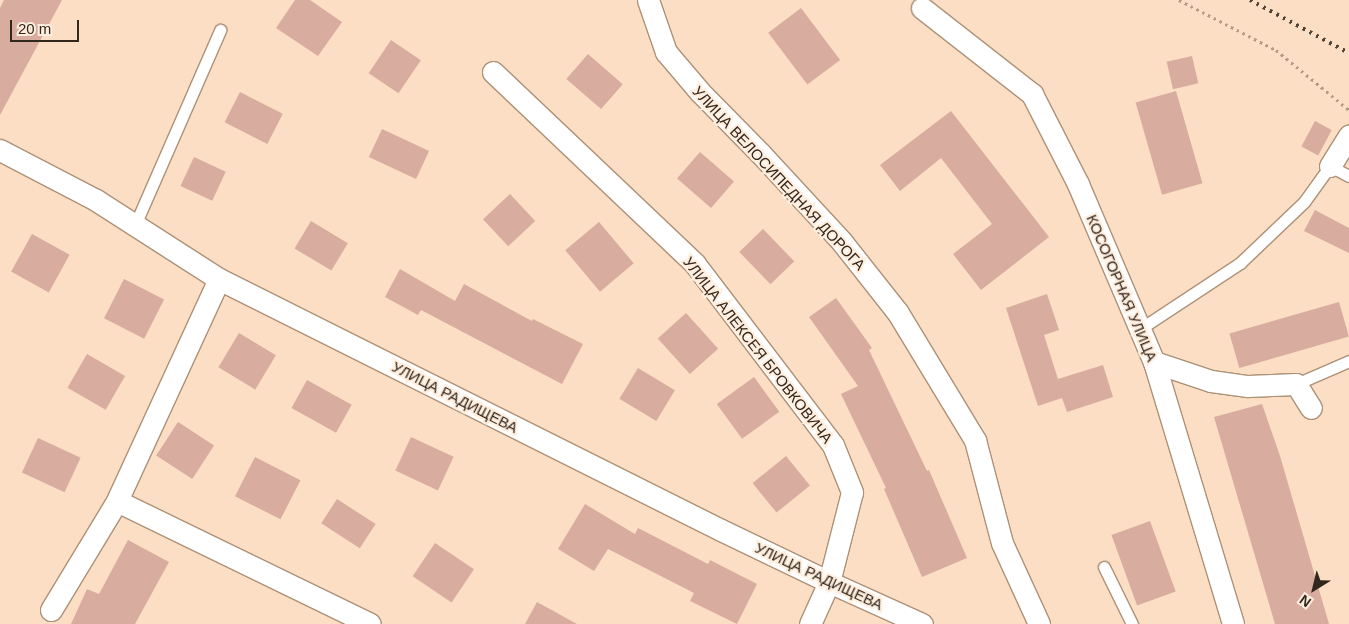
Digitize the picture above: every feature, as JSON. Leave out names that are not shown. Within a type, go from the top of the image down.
[{"type":"street","name":"УЛИЦА ВЕЛОСИПЕДНАЯ ДОРОГА","points":[[648,0],[666,52],[700,92],[760,153],[842,242],[898,314],[975,440],[1002,543],[1039,624]]},
{"type":"street","name":"КОСОГОРНАЯ УЛИЦА","points":[[922,8],[1032,94],[1078,184],[1154,362],[1233,624]]},
{"type":"street","name":"УЛИЦА АЛЕКСЕЯ БРОВКОВИЧА","points":[[494,72],[695,264],[833,445],[852,492],[829,582],[810,624]]},
{"type":"street","points":[[1330,166],[1349,135]]},
{"type":"street","name":"УЛИЦА РАДИЩЕВА","points":[[0,150],[96,200],[219,279],[829,582],[922,624]]},
{"type":"street","points":[[51,610],[117,501],[219,279]]},
{"type":"street","points":[[1154,362],[1211,381],[1248,386],[1296,384],[1312,408]]},
{"type":"street","points":[[117,501],[370,624]]},
{"type":"lane","points":[[135,225],[220,30]]},
{"type":"lane","points":[[1140,329],[1240,263],[1304,202],[1330,166],[1349,176]]},
{"type":"lane","points":[[1296,384],[1349,360]]},
{"type":"lane","points":[[1104,567],[1132,624]]},
{"type":"path","points":[[1178,0],[1276,50],[1349,110]]},
{"type":"building","points":[[4,0],[62,0],[0,115],[0,8]]},
{"type":"building","points":[[295,0],[310,0],[342,22],[318,56],[276,28]]},
{"type":"building","points":[[801,8],[840,60],[807,85],[768,33]]},
{"type":"building","points":[[391,40],[421,60],[398,93],[369,73]]},
{"type":"building","points":[[588,54],[623,84],[601,109],[566,79]]},
{"type":"building","points":[[1192,56],[1198,83],[1173,89],[1167,62]]},
{"type":"building","points":[[1176,91],[1202,183],[1162,195],[1136,103]]},
{"type":"building","points":[[240,92],[283,114],[267,144],[225,122]]},
{"type":"building","points":[[951,111],[1049,237],[981,290],[953,254],[992,224],[941,158],[900,191],[880,165]]},
{"type":"building","points":[[1315,121],[1332,130],[1318,156],[1301,147]]},
{"type":"building","points":[[382,129],[429,151],[416,179],[369,157]]},
{"type":"building","points":[[700,152],[734,182],[711,208],[677,178]]},
{"type":"building","points":[[194,157],[226,172],[212,201],[180,186]]},
{"type":"building","points":[[510,194],[535,221],[508,246],[483,219]]},
{"type":"building","points":[[1315,210],[1349,228],[1349,253],[1304,231]]},
{"type":"building","points":[[311,221],[348,243],[331,271],[295,248]]},
{"type":"building","points":[[599,222],[634,263],[600,292],[565,250]]},
{"type":"building","points":[[763,229],[794,261],[771,284],[739,252]]},
{"type":"building","points":[[32,234],[70,255],[49,292],[11,272]]},
{"type":"building","points":[[400,269],[455,301],[464,284],[532,321],[533,319],[583,344],[562,384],[421,310],[418,315],[385,297]]},
{"type":"building","points":[[124,279],[164,299],[144,339],[104,318]]},
{"type":"building","points":[[1047,294],[1059,330],[1044,335],[1058,379],[1103,365],[1113,397],[1067,412],[1062,398],[1038,406],[1006,308]]},
{"type":"building","points":[[836,298],[872,348],[869,350],[927,471],[929,470],[967,558],[922,577],[884,489],[886,488],[841,394],[858,386],[809,317]]},
{"type":"building","points":[[1339,302],[1349,337],[1239,368],[1229,333]]},
{"type":"building","points":[[686,313],[718,349],[690,374],[658,338]]},
{"type":"building","points":[[239,333],[276,355],[255,389],[218,367]]},
{"type":"building","points":[[87,354],[125,376],[106,410],[68,388]]},
{"type":"building","points":[[638,368],[675,390],[656,421],[619,399]]},
{"type":"building","points":[[754,377],[779,412],[742,439],[717,404]]},
{"type":"building","points":[[307,380],[352,405],[336,433],[291,408]]},
{"type":"building","points":[[1262,404],[1280,456],[1329,624],[1275,624],[1214,417]]},
{"type":"building","points":[[178,422],[214,445],[192,479],[156,456]]},
{"type":"building","points":[[411,437],[454,457],[438,490],[395,471]]},
{"type":"building","points":[[38,438],[81,458],[65,492],[22,472]]},
{"type":"building","points":[[786,456],[810,486],[776,513],[753,483]]},
{"type":"building","points":[[255,457],[300,480],[280,519],[235,496]]},
{"type":"building","points":[[337,499],[376,524],[360,548],[321,523]]},
{"type":"building","points":[[585,504],[635,534],[638,528],[708,564],[710,560],[757,584],[737,624],[690,601],[694,593],[608,549],[594,571],[558,549]]},
{"type":"building","points":[[1150,521],[1176,591],[1137,605],[1111,535]]},
{"type":"building","points":[[128,540],[169,562],[135,624],[71,624],[87,589],[99,594]]},
{"type":"building","points":[[435,543],[474,569],[452,602],[413,576]]},
{"type":"building","points":[[537,602],[577,624],[525,624]]},
{"type":"railway","points":[[1250,0],[1349,53]]}]
